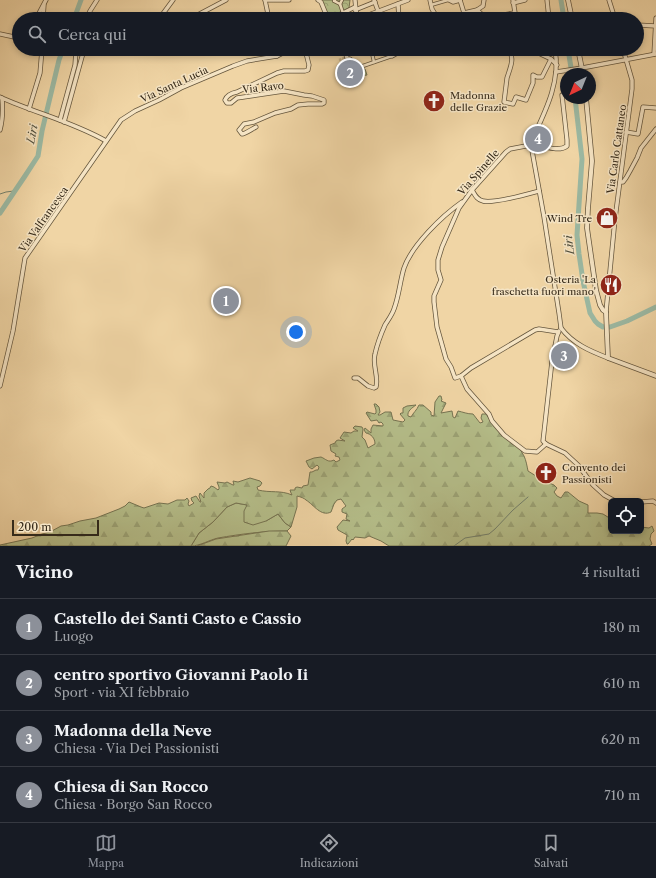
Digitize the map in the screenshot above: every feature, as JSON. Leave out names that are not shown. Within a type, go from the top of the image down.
[{"type":"street","points":[[40,12],[46,0]]},
{"type":"street","points":[[90,12],[97,0]]},
{"type":"street","points":[[164,12],[173,0]]},
{"type":"street","points":[[203,12],[226,0]]},
{"type":"street","points":[[268,12],[265,0],[287,0]]},
{"type":"street","points":[[318,0],[321,2],[325,12]]},
{"type":"street","points":[[335,0],[334,1],[340,4],[343,12]]},
{"type":"street","points":[[340,4],[342,0]]},
{"type":"street","points":[[355,0],[356,12]]},
{"type":"street","points":[[345,12],[374,1],[378,11],[408,0]]},
{"type":"street","points":[[430,0],[434,12]]},
{"type":"street","points":[[431,5],[448,0],[453,2],[460,0],[464,12]]},
{"type":"street","points":[[468,12],[477,10],[483,6],[484,0]]},
{"type":"street","points":[[514,12],[513,1],[525,0]]},
{"type":"street","points":[[547,0],[549,12]]},
{"type":"street","points":[[568,0],[571,12]]},
{"type":"street","points":[[609,0],[613,12]]},
{"type":"street","points":[[43,12],[44,4]]},
{"type":"street","points":[[398,4],[399,12]]},
{"type":"street","points":[[579,56],[582,68],[655,54],[656,18]]},
{"type":"street","points":[[644,26],[656,26]]},
{"type":"street","points":[[0,34],[12,37]]},
{"type":"street","points":[[31,110],[40,73],[41,56]]},
{"type":"street","points":[[62,121],[75,65],[76,56]]},
{"type":"street","points":[[62,121],[82,56]]},
{"type":"street","name":"Via Santa Lucia","points":[[106,141],[123,118],[135,111],[182,88],[233,66],[247,61],[277,56]]},
{"type":"street","name":"Via Ravo","points":[[256,127],[244,134],[242,134],[239,130],[244,124],[291,109],[298,105],[324,103],[324,100],[312,96],[284,91],[237,98],[227,103],[225,100],[232,93],[265,79],[270,75],[284,71],[308,70],[309,65],[307,56]]},
{"type":"street","points":[[346,56],[357,68],[392,56]]},
{"type":"street","points":[[373,56],[374,62]]},
{"type":"street","points":[[512,56],[504,102],[511,104],[513,104],[516,97],[526,100],[533,83],[533,75],[542,77],[551,59]]},
{"type":"street","points":[[545,56],[557,62]]},
{"type":"street","points":[[556,56],[557,62],[554,86],[544,115],[531,144],[560,313],[561,328],[572,341],[608,358],[656,376]]},
{"type":"street","name":"Via Carlo Cattaneo","points":[[607,314],[615,219],[632,89],[632,80],[625,56]]},
{"type":"street","points":[[556,74],[560,73]]},
{"type":"street","points":[[1,97],[93,133],[106,141]]},
{"type":"street","points":[[0,130],[3,112],[1,97]]},
{"type":"street","points":[[531,144],[540,145],[545,148],[564,148],[567,146],[568,140],[563,104]]},
{"type":"street","points":[[587,104],[592,161],[587,228],[596,290],[600,305],[607,314],[608,358]]},
{"type":"street","points":[[626,132],[638,134],[643,107],[656,108]]},
{"type":"street","points":[[620,182],[623,182],[626,178],[641,148],[656,129]]},
{"type":"street","name":"Via Valfrancesca","points":[[0,386],[13,330],[25,258],[106,141]]},
{"type":"street","name":"Via Spinelle","points":[[531,144],[510,149],[506,152],[472,190],[459,208],[440,253],[438,267],[441,280],[434,296],[434,302],[438,328],[446,359],[455,378],[462,376],[467,389],[489,414],[492,421],[525,451],[537,452],[546,444]]},
{"type":"street","points":[[472,190],[475,196],[483,202],[539,191]]},
{"type":"street","points":[[354,378],[358,378],[368,386],[374,388],[376,387],[377,384],[374,363],[375,355],[384,327],[394,309],[404,267],[412,250],[442,219],[464,200]]},
{"type":"street","points":[[561,328],[558,332],[552,361],[543,441],[565,453],[578,465],[593,485],[610,498]]},
{"type":"street","points":[[462,376],[471,368],[535,330],[539,329],[558,332]]},
{"type":"street","points":[[644,502],[653,501],[656,503]]},
{"type":"green space","points":[[321,0],[350,0],[349,8],[341,12],[327,12]]},
{"type":"green space","points":[[365,69],[367,75],[353,77],[352,71]]},
{"type":"green space","points":[[439,396],[441,396],[441,401],[446,403],[441,413],[452,411],[453,417],[455,418],[458,411],[473,414],[480,423],[483,422],[481,418],[482,414],[486,414],[490,420],[521,450],[528,471],[544,481],[554,485],[557,488],[554,492],[557,496],[561,498],[565,492],[568,492],[579,501],[588,505],[588,513],[603,514],[608,517],[608,534],[644,534],[644,527],[649,528],[652,526],[654,531],[651,534],[650,539],[652,544],[649,546],[389,546],[369,536],[365,538],[355,537],[347,544],[347,535],[338,530],[337,527],[343,520],[350,521],[346,519],[347,514],[342,512],[342,509],[346,506],[341,499],[337,500],[331,512],[324,513],[297,496],[297,507],[291,527],[285,523],[278,514],[266,521],[253,525],[244,522],[244,511],[247,505],[236,503],[227,507],[213,522],[199,533],[191,546],[0,546],[32,538],[50,532],[61,526],[96,518],[119,509],[129,502],[144,508],[159,503],[168,504],[177,500],[185,500],[187,498],[189,501],[189,506],[194,503],[191,498],[196,496],[201,502],[199,496],[200,493],[204,498],[204,493],[211,486],[218,490],[219,487],[217,482],[227,482],[234,485],[233,481],[238,482],[250,478],[262,483],[257,487],[258,490],[292,495],[290,490],[295,490],[297,487],[302,488],[303,486],[308,485],[310,472],[318,470],[319,467],[317,465],[312,469],[306,461],[321,457],[329,461],[334,460],[336,462],[340,460],[339,457],[335,456],[336,454],[331,451],[330,445],[338,440],[345,441],[340,438],[344,432],[351,433],[358,431],[353,428],[355,426],[362,427],[362,437],[368,448],[375,444],[370,434],[366,433],[364,430],[365,428],[371,433],[373,425],[383,426],[381,422],[379,423],[377,420],[371,421],[366,413],[376,413],[374,404],[379,407],[380,412],[378,415],[385,412],[391,412],[393,420],[403,422],[405,420],[400,414],[403,413],[403,408],[416,405],[409,411],[408,416],[411,417],[419,405],[423,405],[431,412],[431,415],[434,416],[435,402]]},
{"type":"green space","points":[[236,503],[247,505],[266,521],[278,514],[285,523],[291,527],[287,531],[261,532],[218,538],[191,546],[199,533],[213,522],[227,507]]},
{"type":"green space","points":[[269,531],[287,531],[291,536],[286,546],[197,546],[216,539]]},
{"type":"waterway","name":"Liri","points":[[77,12],[81,0]]},
{"type":"waterway","name":"Liri","points":[[561,0],[563,12]]},
{"type":"waterway","name":"Liri","points":[[0,213],[38,156],[42,131],[60,56]]},
{"type":"waterway","name":"Liri","points":[[569,56],[571,68]]},
{"type":"waterway","name":"Liri","points":[[576,104],[582,159],[577,235],[583,281],[590,313],[598,324],[603,327],[610,327],[627,321],[656,307]]},
{"type":"waterway","points":[[0,194],[14,191]]},
{"type":"waterway","points":[[454,546],[465,538],[489,534],[528,497]]},
{"type":"tunnel","points":[[339,60],[347,57]]},
{"type":"place","name":"centro sportivo Giovanni Paolo Ii","points":[[350,73]]},
{"type":"place","name":"Madonna delle Grazie","points":[[434,101]]},
{"type":"place","name":"Chiesa di San Rocco","points":[[538,139]]},
{"type":"place","name":"Wind Tre","points":[[607,218]]},
{"type":"place","name":"Osteria 'La fraschetta fuori mano'","points":[[611,285]]},
{"type":"place","name":"Castello dei Santi Casto e Cassio","points":[[226,301]]},
{"type":"place","name":"Madonna della Neve","points":[[564,356]]},
{"type":"place","name":"Convento dei Passionisti","points":[[546,473]]}]
